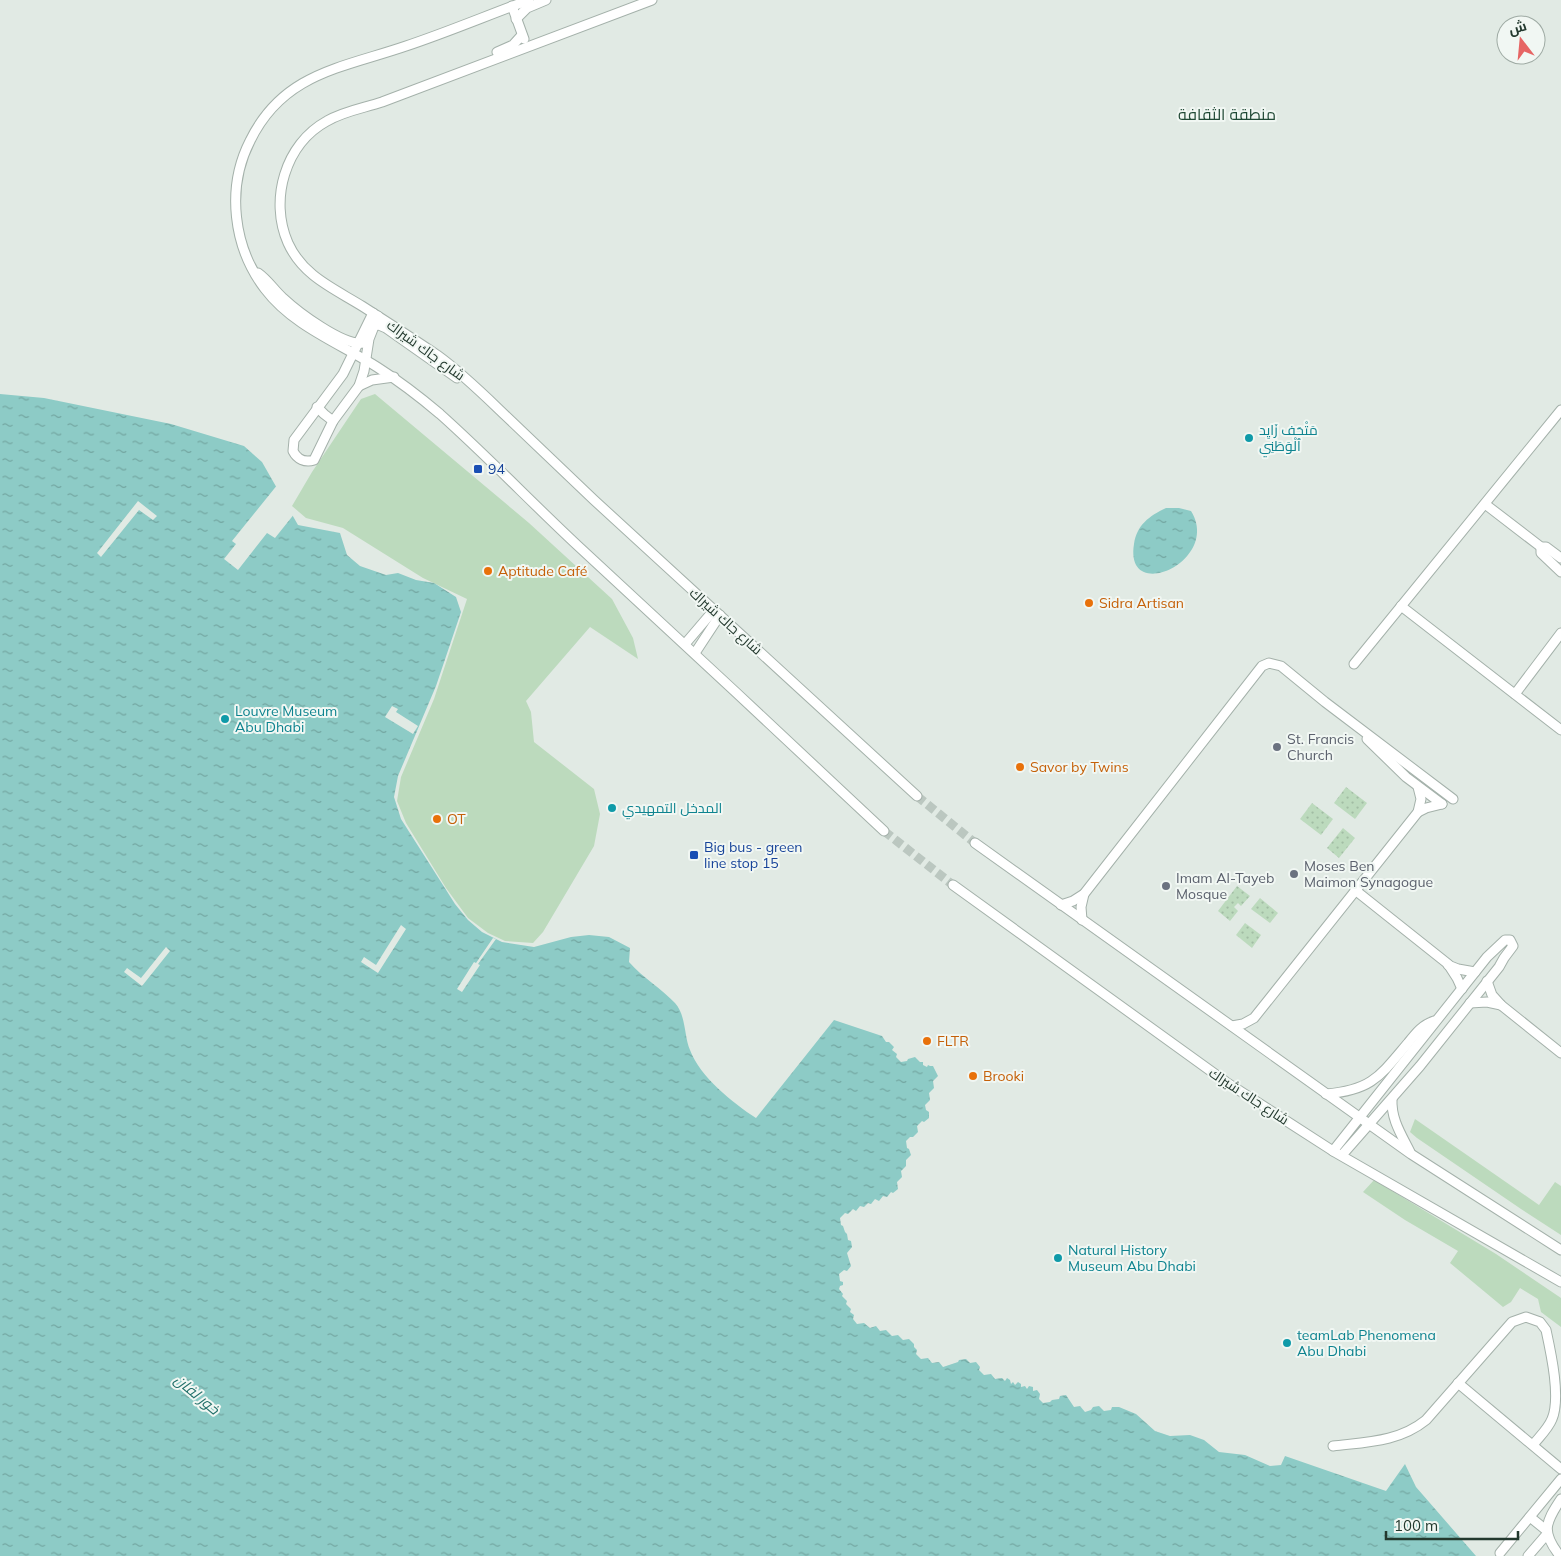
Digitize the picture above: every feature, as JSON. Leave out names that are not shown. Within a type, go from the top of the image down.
[{"type":"street","points":[[529,0],[406,46],[321,73],[299,85],[279,100],[263,119],[249,141],[237,180],[235,203],[238,226],[253,271],[266,291],[291,316],[394,377],[445,419],[884,831]]},
{"type":"street","points":[[516,19],[527,8],[546,0]]},
{"type":"street","name":"شارع جاك شيراك","points":[[652,0],[382,102],[339,115],[320,125],[298,146],[289,163],[283,182],[280,214],[286,237],[294,254],[316,279],[376,314],[438,356],[478,389],[553,462],[917,796]]},
{"type":"street","points":[[512,6],[527,48]]},
{"type":"street","points":[[420,88],[437,75],[510,48],[522,35]]},
{"type":"street","points":[[253,271],[262,276],[289,304],[310,320],[348,341],[358,344],[369,339]]},
{"type":"street","points":[[370,327],[363,376],[359,386],[333,421],[314,460],[304,461],[297,457],[292,447],[294,440],[317,407],[340,380],[376,314]]},
{"type":"street","points":[[370,327],[386,328],[457,378],[478,389]]},
{"type":"street","points":[[359,386],[372,380],[394,377]]},
{"type":"street","points":[[317,407],[333,421]]},
{"type":"street","points":[[1354,664],[1561,410]]},
{"type":"street","points":[[1484,504],[1541,548],[1546,547],[1561,558]]},
{"type":"street","points":[[1541,548],[1542,554],[1561,572]]},
{"type":"street","points":[[1401,606],[1561,730]]},
{"type":"street","points":[[685,644],[717,613]]},
{"type":"street","points":[[695,653],[717,613]]},
{"type":"street","points":[[1515,694],[1561,633]]},
{"type":"street","points":[[1061,904],[1073,901],[1084,894],[1266,664],[1274,663],[1281,666],[1453,799]]},
{"type":"street","points":[[1252,1040],[1251,1026],[1254,1018],[1418,812],[1442,804],[1418,787],[1371,743],[1359,728]]},
{"type":"street","points":[[1418,787],[1421,799],[1418,812]]},
{"type":"street","points":[[975,844],[1411,1154],[1561,1250]]},
{"type":"street","name":"شارع جاك شيراك","points":[[953,885],[1226,1082],[1333,1151],[1561,1282]]},
{"type":"street","points":[[1356,890],[1448,964],[1458,969],[1475,972]]},
{"type":"street","points":[[1082,920],[1081,907],[1084,894]]},
{"type":"street","points":[[1333,1151],[1487,957],[1505,940],[1510,940],[1513,944],[1512,948],[1488,981],[1392,1099],[1342,1156]]},
{"type":"street","points":[[1448,964],[1458,978],[1462,989]]},
{"type":"street","points":[[1488,981],[1492,994],[1501,1005],[1561,1053]]},
{"type":"street","points":[[1470,1003],[1487,1002],[1501,1005]]},
{"type":"street","points":[[1232,1026],[1243,1024],[1254,1018]]},
{"type":"street","points":[[1326,1094],[1354,1089],[1372,1082],[1382,1073],[1418,1030],[1437,1020]]},
{"type":"street","points":[[1392,1099],[1396,1123],[1411,1154]]},
{"type":"street","points":[[1333,1446],[1387,1439],[1404,1434],[1426,1420],[1512,1322],[1526,1317],[1531,1317],[1540,1322],[1547,1335],[1556,1400],[1551,1422],[1533,1445]]},
{"type":"street","points":[[1458,1383],[1561,1469]]},
{"type":"street","points":[[1500,1553],[1561,1479]]},
{"type":"street","points":[[1528,1556],[1547,1532],[1548,1520],[1561,1499]]},
{"type":"street","points":[[1530,1516],[1547,1532],[1560,1556]]},
{"type":"green space","points":[[375,394],[529,523],[612,599],[633,638],[638,659],[590,627],[526,701],[531,712],[534,742],[594,789],[600,814],[594,846],[543,932],[533,943],[505,941],[488,933],[468,918],[446,888],[406,823],[397,801],[401,777],[434,699],[467,599],[423,578],[343,528],[306,518],[292,506],[312,472],[361,399]]},
{"type":"green space","points":[[1346,787],[1367,803],[1355,819],[1334,803]]},
{"type":"green space","points":[[1312,803],[1333,819],[1321,835],[1300,819]]},
{"type":"green space","points":[[1343,828],[1355,838],[1339,858],[1327,848]]},
{"type":"green space","points":[[1237,886],[1250,896],[1241,906],[1238,903],[1234,907],[1238,911],[1230,921],[1218,911]]},
{"type":"green space","points":[[1260,898],[1278,913],[1270,923],[1251,909]]},
{"type":"green space","points":[[1245,923],[1261,935],[1252,948],[1236,935]]},
{"type":"green space","points":[[1415,1119],[1539,1205],[1555,1182],[1561,1186],[1561,1235],[1417,1138],[1410,1132]]},
{"type":"green space","points":[[1374,1180],[1496,1254],[1561,1298],[1561,1327],[1541,1312],[1538,1299],[1520,1288],[1511,1302],[1503,1307],[1450,1263],[1458,1251],[1405,1220],[1363,1192]]},
{"type":"water","name":"خور لفان","points":[[0,394],[44,398],[171,424],[244,446],[262,462],[298,525],[340,533],[347,555],[360,566],[386,575],[398,573],[416,580],[434,583],[456,597],[461,612],[436,686],[398,776],[394,797],[401,819],[455,904],[468,920],[482,932],[502,942],[534,947],[571,937],[589,935],[609,937],[630,948],[629,962],[679,1008],[690,1050],[701,1070],[737,1105],[756,1118],[834,1020],[882,1036],[886,1042],[889,1042],[894,1047],[892,1050],[897,1054],[896,1057],[901,1062],[915,1057],[927,1067],[928,1065],[933,1066],[938,1076],[933,1081],[934,1088],[929,1093],[930,1100],[925,1105],[926,1110],[929,1112],[929,1118],[917,1126],[918,1132],[906,1141],[911,1155],[906,1160],[906,1166],[901,1171],[902,1177],[897,1182],[898,1189],[893,1193],[891,1192],[887,1197],[883,1196],[879,1201],[875,1199],[871,1204],[868,1203],[864,1207],[860,1206],[856,1211],[853,1209],[848,1214],[845,1213],[840,1218],[841,1225],[847,1234],[848,1240],[851,1241],[852,1247],[847,1253],[851,1266],[847,1271],[844,1270],[839,1274],[843,1285],[839,1289],[847,1301],[846,1304],[851,1309],[850,1312],[854,1315],[853,1319],[857,1324],[864,1323],[870,1328],[876,1326],[880,1331],[886,1330],[892,1336],[898,1335],[903,1340],[909,1339],[917,1350],[916,1354],[921,1359],[928,1358],[932,1363],[939,1362],[943,1367],[959,1360],[966,1359],[970,1363],[976,1362],[980,1367],[979,1370],[984,1375],[991,1374],[995,1379],[1002,1378],[1005,1381],[1007,1378],[1011,1384],[1013,1382],[1015,1385],[1018,1382],[1021,1384],[1021,1387],[1025,1386],[1027,1389],[1029,1386],[1033,1387],[1033,1391],[1037,1390],[1040,1394],[1039,1399],[1043,1403],[1066,1395],[1074,1407],[1080,1406],[1085,1412],[1099,1406],[1104,1411],[1111,1410],[1112,1407],[1119,1407],[1136,1414],[1155,1431],[1170,1436],[1190,1435],[1204,1440],[1219,1452],[1245,1455],[1270,1466],[1281,1465],[1285,1456],[1386,1491],[1405,1464],[1416,1487],[1476,1556],[0,1556]]},
{"type":"water","points":[[1166,508],[1179,508],[1191,511],[1197,529],[1194,546],[1184,559],[1170,569],[1156,574],[1143,572],[1135,562],[1134,544],[1138,531],[1154,514]]},
{"type":"pier","points":[[278,484],[295,513],[275,538],[267,533],[238,570],[224,559],[236,544],[232,541]]},
{"type":"pier","points":[[138,501],[157,516],[153,520],[139,510],[101,557],[97,553]]},
{"type":"pier","points":[[392,706],[398,709],[396,712],[418,726],[413,734],[385,717]]},
{"type":"pier","points":[[401,925],[406,929],[378,973],[361,962],[364,957],[376,965]]},
{"type":"pier","points":[[493,938],[496,939],[478,964],[480,965],[462,992],[457,989],[474,962],[476,963]]},
{"type":"pier","points":[[166,947],[170,951],[142,986],[124,972],[127,968],[141,978]]},
{"type":"tunnel","points":[[917,796],[975,843]]},
{"type":"tunnel","points":[[884,831],[953,885]]},
{"type":"place","name":"مَتْحَف زَايِد ٱلْوَطَنِي","points":[[1249,438]]},
{"type":"place","name":"94","points":[[478,469]]},
{"type":"place","name":"Aptitude Café","points":[[488,571]]},
{"type":"place","name":"Sidra Artisan","points":[[1089,603]]},
{"type":"place","name":"Louvre Museum Abu Dhabi","points":[[225,719]]},
{"type":"place","name":"St. Francis Church","points":[[1277,747]]},
{"type":"place","name":"Savor by Twins","points":[[1020,767]]},
{"type":"place","name":"المدخل التمهيدي","points":[[612,808]]},
{"type":"place","name":"OT","points":[[437,819]]},
{"type":"place","name":"Big bus - green line stop 15","points":[[694,855]]},
{"type":"place","name":"Moses Ben Maimon Synagogue","points":[[1294,874]]},
{"type":"place","name":"Imam Al-Tayeb Mosque","points":[[1166,886]]},
{"type":"place","name":"FLTR","points":[[927,1041]]},
{"type":"place","name":"Brooki","points":[[973,1076]]},
{"type":"place","name":"Natural History Museum Abu Dhabi","points":[[1058,1258]]},
{"type":"place","name":"teamLab Phenomena Abu Dhabi","points":[[1287,1343]]},
{"type":"district","name":"منطقة الثقافة","points":[[1227,114]]}]
